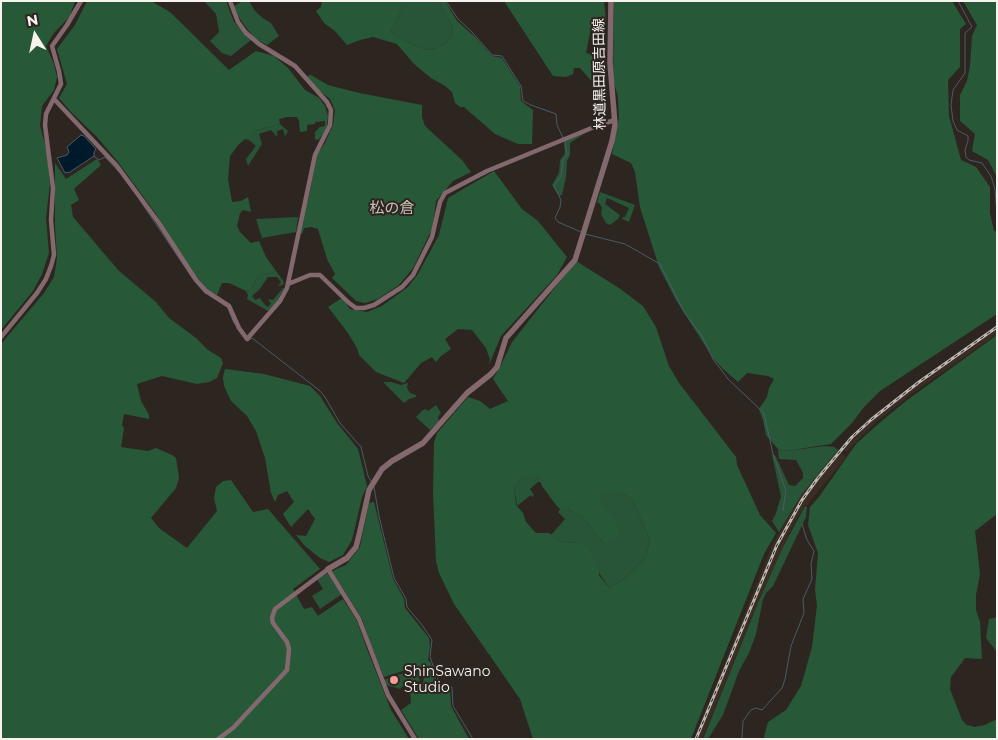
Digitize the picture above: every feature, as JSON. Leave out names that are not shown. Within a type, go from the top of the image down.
[{"type":"street","points":[[1,337],[37,293],[46,279],[54,255],[51,220],[53,188],[45,125],[46,114],[59,90],[61,78],[52,46],[81,1]]},
{"type":"street","points":[[54,99],[117,166],[159,223],[196,280],[228,306],[247,339],[284,296],[315,155],[330,125],[331,110],[327,102],[295,66],[259,44],[246,33],[238,22],[230,1]]},
{"type":"street","name":"林道黒田原吉田線","points":[[328,569],[347,558],[356,547],[369,490],[382,469],[423,443],[467,393],[494,371],[506,338],[576,260],[612,141],[615,120],[610,69],[611,1]]},
{"type":"street","points":[[288,284],[310,275],[320,275],[356,308],[374,305],[402,287],[413,275],[432,237],[440,202],[445,193],[487,171],[615,120]]},
{"type":"street","points":[[218,739],[239,722],[287,670],[289,649],[273,624],[272,618],[275,609],[328,569],[360,620],[388,695],[414,739]]},
{"type":"shaded area","points":[[997,324],[997,334],[910,395],[876,422],[846,452],[841,447],[870,417]]},
{"type":"shaded area","points":[[838,450],[846,457],[807,505],[805,505],[792,527],[758,603],[702,739],[694,739],[772,546],[802,494]]},
{"type":"green space","points":[[1,1],[75,1],[70,16],[54,33],[46,46],[54,64],[57,77],[54,90],[42,106],[40,126],[47,151],[50,184],[46,218],[49,253],[42,274],[33,291],[1,330]]},
{"type":"green space","points":[[87,1],[151,1],[170,12],[229,70],[256,51],[274,56],[289,69],[305,90],[319,98],[325,106],[328,116],[327,125],[325,132],[318,140],[315,139],[315,132],[320,127],[325,126],[325,121],[307,125],[307,131],[300,132],[297,117],[287,117],[279,119],[280,124],[257,130],[239,144],[230,156],[228,179],[232,202],[241,201],[248,197],[251,212],[243,210],[240,213],[237,226],[251,243],[259,241],[266,257],[276,271],[259,274],[251,290],[246,291],[229,283],[222,283],[217,295],[208,290],[193,273],[156,214],[118,162],[97,137],[59,98],[67,84],[57,49],[75,25]]},
{"type":"green space","points":[[204,1],[226,1],[234,22],[251,40],[231,56],[222,53],[210,41],[219,32],[216,14]]},
{"type":"green space","points":[[242,1],[249,1],[255,11],[271,23],[279,36],[267,45],[254,38],[233,7]]},
{"type":"green space","points":[[322,1],[402,1],[401,12],[390,32],[416,46],[428,50],[446,43],[452,36],[453,27],[439,1],[445,1],[457,21],[492,56],[502,58],[520,86],[521,101],[533,110],[532,144],[518,144],[495,134],[464,107],[460,107],[455,103],[452,92],[414,64],[397,44],[373,37],[347,45],[335,31],[324,23],[316,11],[321,7]]},
{"type":"green space","points":[[402,1],[439,1],[453,27],[452,36],[446,43],[428,50],[416,46],[390,32],[401,12]]},
{"type":"green space","points":[[504,1],[604,1],[606,21],[592,22],[586,53],[605,58],[606,87],[595,85],[580,68],[574,68],[573,74],[566,77],[553,76]]},
{"type":"green space","points":[[614,1],[952,1],[966,24],[960,29],[960,67],[948,80],[949,116],[961,160],[976,167],[990,187],[990,213],[994,231],[997,232],[997,314],[880,391],[831,444],[786,451],[778,449],[766,435],[759,409],[767,397],[774,379],[768,376],[747,373],[738,382],[713,358],[676,300],[659,267],[640,207],[635,172],[631,163],[612,154],[619,118],[618,97],[613,79]]},
{"type":"green space","points":[[963,1],[997,1],[997,177],[988,160],[972,151],[975,134],[960,121],[960,95],[967,81],[972,36],[977,25]]},
{"type":"green space","points":[[311,75],[328,85],[422,105],[422,117],[425,126],[462,160],[471,172],[453,181],[436,201],[433,227],[413,268],[399,285],[378,299],[365,303],[356,301],[332,278],[335,274],[327,259],[318,229],[304,228],[302,234],[299,233],[317,155],[333,125],[335,110],[330,99],[316,88],[307,76]]},
{"type":"green space","points":[[280,124],[288,131],[286,135],[283,129],[277,131],[277,137],[271,130],[259,134],[262,144],[248,166],[246,159],[256,146],[249,140],[244,139],[257,130]]},
{"type":"green space","points":[[588,131],[570,143],[566,177],[562,195],[559,196],[552,185],[559,173],[560,160],[565,154],[565,141]]},
{"type":"green space","points":[[97,159],[101,165],[74,189],[79,200],[71,205],[73,217],[119,271],[156,302],[169,318],[196,338],[208,350],[221,358],[223,363],[217,378],[209,382],[197,384],[162,376],[137,384],[141,401],[149,415],[149,419],[124,414],[121,447],[148,451],[156,448],[172,455],[176,458],[179,478],[176,488],[151,518],[159,528],[187,548],[217,511],[214,498],[216,487],[223,481],[231,480],[253,512],[268,509],[320,569],[293,589],[304,609],[312,607],[318,616],[343,599],[357,621],[391,710],[409,739],[1,739],[1,344],[44,293],[54,277],[57,258],[55,163],[66,179]]},
{"type":"green space","points":[[494,171],[522,209],[538,221],[567,257],[557,275],[501,336],[489,365],[490,360],[486,348],[472,330],[458,329],[445,339],[451,349],[436,362],[432,357],[421,363],[404,383],[376,372],[359,355],[348,333],[328,307],[342,298],[350,309],[367,312],[382,306],[408,287],[418,274],[439,235],[448,198]]},
{"type":"green space","points":[[600,192],[635,205],[629,222],[622,219],[629,208],[607,198],[605,204],[620,215],[610,225],[606,223],[601,214],[602,208],[597,202]]},
{"type":"green space","points":[[298,217],[296,232],[262,238],[256,219]]},
{"type":"green space","points":[[576,261],[619,288],[643,306],[656,327],[669,366],[679,383],[736,457],[737,465],[760,515],[776,533],[764,554],[691,739],[533,739],[520,699],[454,604],[439,573],[436,561],[433,492],[434,443],[437,433],[468,397],[480,401],[490,409],[508,401],[493,379],[512,342]],"holes":[[[524,476],[538,476],[542,486],[556,505],[560,509],[567,509],[581,515],[604,544],[620,535],[616,521],[599,500],[602,493],[621,493],[632,499],[650,540],[646,557],[624,579],[609,588],[599,575],[599,569],[589,550],[580,543],[561,542],[549,533],[536,533],[526,522],[523,513],[516,505],[514,487]]]},
{"type":"green space","points":[[276,271],[284,282],[283,285],[278,286],[281,282],[277,277],[268,277],[252,296],[255,300],[260,298],[268,307],[271,303],[268,300],[273,300],[284,288],[277,302],[268,311],[247,299],[246,291],[251,290],[259,274]]},
{"type":"green space","points":[[997,335],[997,514],[975,531],[980,574],[976,595],[976,610],[980,622],[982,659],[965,658],[951,677],[950,689],[962,720],[967,725],[975,727],[985,725],[997,719],[997,739],[766,739],[764,737],[768,722],[786,710],[801,686],[812,647],[817,606],[815,590],[818,553],[808,525],[810,507],[856,444],[906,401]]},
{"type":"green space","points":[[225,369],[264,374],[310,386],[320,396],[337,423],[358,449],[367,486],[362,497],[352,540],[343,555],[329,562],[320,558],[305,546],[296,535],[306,536],[315,519],[308,509],[291,527],[283,514],[294,502],[287,491],[278,495],[275,502],[271,493],[265,458],[256,431],[247,416],[231,401],[224,386],[223,377]]},
{"type":"green space","points":[[383,382],[401,385],[408,383],[407,388],[416,397],[404,403]]},
{"type":"green space","points":[[436,405],[441,413],[438,417],[439,421],[430,430],[416,417],[423,410],[426,409],[428,411]]},
{"type":"green space","points":[[825,446],[834,447],[838,450],[802,494],[779,532],[772,521],[781,496],[772,455],[775,455],[789,485],[795,486],[803,478],[803,473],[796,460],[779,459],[778,449],[786,451]]},
{"type":"green space","points":[[524,476],[538,476],[541,482],[538,482],[530,489],[534,495],[532,497],[531,495],[517,506],[514,487]]},
{"type":"green space","points":[[602,493],[621,493],[632,499],[650,540],[646,557],[624,579],[609,588],[580,543],[561,542],[551,535],[565,519],[558,512],[560,509],[567,509],[581,515],[604,544],[605,509],[598,500]]},
{"type":"green space","points":[[374,502],[393,579],[404,599],[405,608],[429,638],[428,660],[431,663],[439,686],[450,689],[451,706],[469,739],[419,739],[401,710],[411,703],[410,689],[422,686],[424,679],[417,669],[412,668],[384,677],[362,619],[332,571],[346,565],[360,547],[369,503]]},
{"type":"green space","points":[[805,506],[807,507],[806,517],[773,586],[763,599],[756,634],[749,653],[739,671],[723,715],[708,739],[703,739],[758,603],[783,547]]},
{"type":"green space","points":[[326,573],[330,574],[342,594],[320,609],[312,596],[323,589],[317,579]]},
{"type":"green space","points":[[997,617],[997,652],[986,638],[989,619]]},
{"type":"green space","points":[[417,672],[420,681],[405,684],[400,689],[386,685],[384,680],[396,675]]},
{"type":"water","points":[[81,135],[96,149],[94,156],[70,172],[65,173],[57,158],[67,155],[69,152],[67,147]]},
{"type":"waterway","points":[[446,1],[458,19],[492,55],[502,56],[521,86],[523,101],[556,114],[557,125],[565,142],[567,154],[563,160],[561,176],[554,186],[561,200],[555,218],[558,222],[581,232]]},
{"type":"waterway","points":[[958,1],[972,27],[965,33],[965,73],[953,90],[951,105],[953,121],[957,130],[968,136],[965,150],[966,157],[969,160],[982,163],[991,176],[995,189],[997,215]]},
{"type":"waterway","points":[[94,156],[99,160],[105,157],[119,172]]},
{"type":"waterway","points":[[139,199],[193,279]]},
{"type":"waterway","points":[[585,234],[625,244],[660,264],[684,312],[702,336],[713,359],[728,379],[764,413],[773,454],[786,491],[784,511]]},
{"type":"waterway","points":[[197,284],[206,294]]},
{"type":"waterway","points":[[229,311],[234,323]]},
{"type":"waterway","points":[[247,340],[252,338],[319,390],[340,423],[361,447],[371,481]]},
{"type":"waterway","points":[[374,487],[394,578],[406,599],[407,607],[432,640],[430,657],[440,685],[452,687],[453,706],[473,739]]},
{"type":"waterway","points":[[743,739],[743,721],[751,710],[756,708],[762,710],[782,688],[791,646],[804,613],[803,599],[812,579],[811,564],[814,551],[807,540],[802,524]]},
{"type":"railway","points":[[696,739],[777,545],[802,500],[818,478],[852,437],[872,419],[919,382],[997,327]]},
{"type":"place","name":"ShinSawano Studio","points":[[394,680]]},
{"type":"district","name":"松の倉","points":[[392,209]]}]
